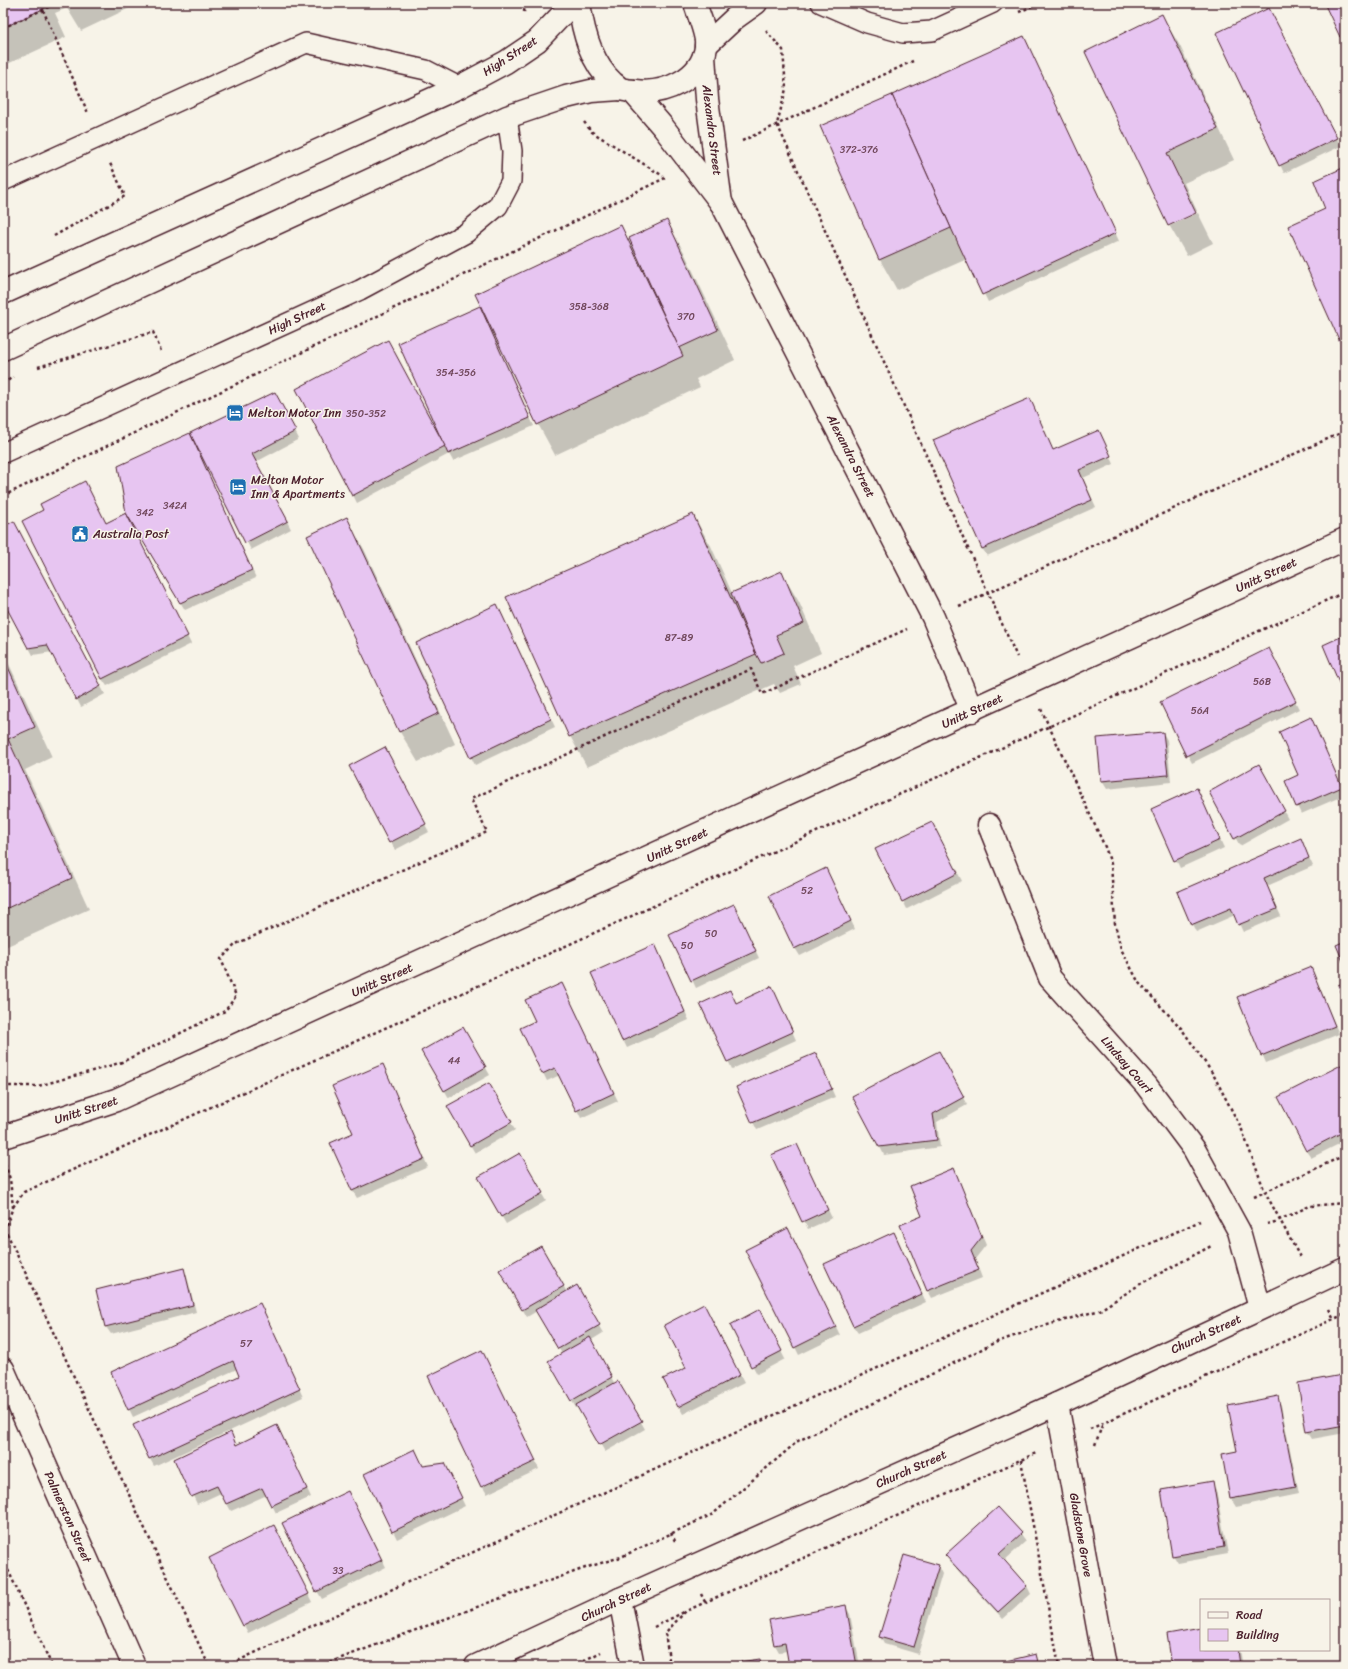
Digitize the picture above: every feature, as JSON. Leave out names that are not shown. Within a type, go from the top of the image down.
[{"type":"street","name":"High Street","points":[[3,293],[460,87],[506,62],[537,41],[574,3]]},
{"type":"street","name":"Alexandra Street","points":[[579,3],[585,34],[593,55],[604,74],[626,90],[663,127],[722,204],[933,617],[972,710]]},
{"type":"street","name":"Alexandra Street","points":[[695,3],[705,51],[707,99],[722,204]]},
{"type":"street","points":[[3,349],[507,117],[566,97],[591,91],[626,90],[645,92],[669,88],[690,76],[705,51],[735,18],[752,6]]},
{"type":"street","name":"Unitt Street","points":[[3,1137],[116,1100],[1345,539]]},
{"type":"street","name":"Lindsay Court","points":[[989,825],[1050,978],[1146,1085],[1194,1149],[1239,1231],[1260,1308]]},
{"type":"street","name":"Church Street","points":[[476,1666],[620,1599],[1057,1404],[1345,1269]]},
{"type":"street","name":"Palmerston Street","points":[[3,1369],[134,1666]]},
{"type":"street","name":"Gladstone Grove","points":[[1057,1404],[1105,1666]]},
{"type":"street","points":[[620,1599],[633,1666]]},
{"type":"lane","points":[[821,3],[867,23],[903,33],[932,31],[992,3]]},
{"type":"lane","points":[[3,182],[306,43],[426,70],[460,87]]},
{"type":"lane","name":"High Street","points":[[3,453],[360,290],[466,233],[498,206],[511,181],[512,151],[507,117]]},
{"type":"path","points":[[3,28],[56,3]]},
{"type":"path","points":[[1018,12],[1039,3]]},
{"type":"path","points":[[752,6],[770,37],[783,50],[786,89],[777,124],[1105,847],[1110,864],[1115,924],[1121,949],[1139,983],[1181,1028],[1213,1074],[1242,1130],[1264,1192],[1334,1319]]},
{"type":"path","points":[[43,10],[125,196],[50,238]]},
{"type":"path","points":[[715,153],[918,58]]},
{"type":"path","points":[[3,496],[692,164]]},
{"type":"path","points":[[33,368],[153,332],[187,408]]},
{"type":"path","points":[[3,384],[18,373]]},
{"type":"path","points":[[3,1086],[38,1086],[115,1064],[225,1011],[236,996],[221,959],[236,944],[487,832],[471,799],[751,670],[762,694],[1345,431]]},
{"type":"path","points":[[209,1666],[4,1230],[13,1207],[24,1192],[1345,592]]},
{"type":"path","points":[[227,1666],[320,1622],[1345,1155]]},
{"type":"path","points":[[3,1158],[10,1179],[13,1207]]},
{"type":"path","points":[[325,1666],[501,1598],[621,1557],[713,1514],[798,1441],[994,1343],[1037,1328],[1100,1310],[1142,1283],[1239,1231],[1280,1220],[1310,1206],[1345,1203]]},
{"type":"path","points":[[670,1666],[665,1633],[686,1611],[1345,1314]]},
{"type":"path","points":[[1021,1460],[1059,1666]]},
{"type":"path","points":[[3,1559],[52,1666]]},
{"type":"building","points":[[3,3],[48,3],[49,6],[3,28]]},
{"type":"building","points":[[1324,3],[1345,3],[1345,35],[1340,37]]},
{"type":"building","points":[[1269,8],[1337,138],[1279,166],[1216,33]]},
{"type":"building","points":[[1162,14],[1218,129],[1167,153],[1196,213],[1168,226],[1085,52]]},
{"type":"building","points":[[1024,36],[1116,233],[982,295],[892,95]]},
{"type":"building","points":[[892,95],[951,228],[879,260],[820,126]]},
{"type":"building","points":[[1345,167],[1345,353],[1288,226],[1325,209],[1314,181]]},
{"type":"building","points":[[667,220],[718,330],[679,348],[629,238]]},
{"type":"building","points":[[621,225],[683,356],[537,425],[475,294]]},
{"type":"building","points":[[480,306],[530,418],[448,454],[398,343]]},
{"type":"building","points":[[388,340],[445,446],[352,496],[296,389]]},
{"type":"building","points":[[275,392],[296,431],[252,454],[288,521],[245,543],[190,433]]},
{"type":"building","points":[[1030,398],[1053,450],[1099,430],[1111,456],[1079,470],[1092,500],[982,549],[933,440]]},
{"type":"building","points":[[190,433],[252,570],[180,603],[126,513],[118,466]]},
{"type":"building","points":[[85,481],[106,523],[126,513],[188,636],[102,679],[22,521],[43,510],[40,504]]},
{"type":"building","points":[[693,514],[756,654],[569,737],[506,597]]},
{"type":"building","points":[[347,517],[439,713],[399,732],[307,536]]},
{"type":"building","points":[[14,521],[101,686],[76,700],[47,645],[28,648],[3,601],[3,527]]},
{"type":"building","points":[[782,571],[804,623],[776,635],[784,653],[761,663],[731,593]]},
{"type":"building","points":[[497,604],[551,719],[470,758],[416,643]]},
{"type":"building","points":[[1345,635],[1345,697],[1323,645]]},
{"type":"building","points":[[1269,648],[1296,701],[1186,756],[1160,702]]},
{"type":"building","points":[[3,656],[35,727],[8,739],[72,878],[3,910]]},
{"type":"building","points":[[1311,717],[1342,787],[1296,807],[1285,781],[1298,775],[1279,732]]},
{"type":"building","points":[[1163,732],[1168,775],[1101,781],[1097,738]]},
{"type":"building","points":[[385,747],[426,824],[389,843],[349,766]]},
{"type":"building","points":[[1259,764],[1285,811],[1234,839],[1209,792]]},
{"type":"building","points":[[1197,788],[1220,840],[1174,861],[1151,809]]},
{"type":"building","points":[[932,822],[958,873],[902,902],[875,849]]},
{"type":"building","points":[[1301,838],[1309,858],[1264,878],[1277,909],[1238,925],[1231,908],[1191,925],[1177,892]]},
{"type":"building","points":[[826,868],[851,921],[794,949],[769,896]]},
{"type":"building","points":[[734,904],[756,951],[691,981],[669,935]]},
{"type":"building","points":[[1345,941],[1345,966],[1336,945]]},
{"type":"building","points":[[655,944],[685,1012],[622,1041],[591,973]]},
{"type":"building","points":[[1311,967],[1335,1026],[1261,1056],[1237,997]]},
{"type":"building","points":[[1345,982],[1345,1001],[1338,985]]},
{"type":"building","points":[[562,983],[614,1093],[576,1111],[555,1068],[542,1074],[520,1028],[535,1021],[525,1000]]},
{"type":"building","points":[[772,986],[793,1032],[727,1062],[700,1004],[730,990],[736,1003]]},
{"type":"building","points":[[463,1027],[486,1067],[444,1091],[421,1051]]},
{"type":"building","points":[[939,1051],[964,1097],[933,1114],[937,1140],[879,1147],[852,1096]]},
{"type":"building","points":[[816,1053],[832,1089],[752,1123],[736,1087]]},
{"type":"building","points":[[1345,1063],[1345,1131],[1306,1151],[1278,1097]]},
{"type":"building","points":[[383,1064],[424,1159],[352,1191],[330,1143],[353,1133],[332,1086]]},
{"type":"building","points":[[489,1083],[512,1122],[470,1146],[447,1106]]},
{"type":"building","points":[[797,1144],[828,1210],[802,1222],[771,1155]]},
{"type":"building","points":[[520,1153],[543,1193],[501,1217],[478,1177]]},
{"type":"building","points":[[954,1168],[982,1237],[971,1251],[979,1270],[927,1291],[900,1225],[922,1216],[910,1186]]},
{"type":"building","points":[[788,1228],[836,1327],[794,1348],[745,1250]]},
{"type":"building","points":[[894,1232],[922,1294],[853,1326],[824,1264]]},
{"type":"building","points":[[541,1246],[564,1286],[522,1310],[499,1270]]},
{"type":"building","points":[[184,1268],[193,1305],[105,1327],[96,1290]]},
{"type":"building","points":[[577,1285],[600,1325],[558,1349],[535,1310]]},
{"type":"building","points":[[260,1303],[300,1389],[149,1459],[133,1425],[239,1376],[233,1361],[128,1410],[111,1372]]},
{"type":"building","points":[[704,1304],[740,1375],[678,1407],[663,1379],[686,1368],[664,1325]]},
{"type":"building","points":[[760,1309],[782,1351],[751,1367],[730,1325]]},
{"type":"building","points":[[590,1337],[612,1377],[571,1401],[548,1361]]},
{"type":"building","points":[[482,1350],[536,1461],[481,1487],[428,1376]]},
{"type":"building","points":[[1345,1357],[1345,1425],[1306,1432],[1298,1383],[1342,1375]]},
{"type":"building","points":[[618,1381],[642,1421],[599,1445],[576,1405]]},
{"type":"building","points":[[1278,1396],[1296,1487],[1230,1499],[1222,1454],[1237,1451],[1228,1406]]},
{"type":"building","points":[[277,1425],[307,1489],[271,1506],[262,1488],[226,1504],[217,1486],[191,1497],[174,1459],[231,1432],[236,1445]]},
{"type":"building","points":[[415,1449],[423,1466],[445,1463],[462,1498],[392,1532],[364,1474]]},
{"type":"building","points":[[1213,1481],[1224,1547],[1172,1556],[1161,1490]]},
{"type":"building","points":[[348,1491],[382,1560],[316,1592],[282,1523]]},
{"type":"building","points":[[998,1507],[1022,1533],[999,1554],[1027,1586],[998,1612],[945,1555]]},
{"type":"building","points":[[274,1525],[309,1594],[243,1626],[209,1558]]},
{"type":"building","points":[[904,1555],[939,1565],[914,1647],[879,1637]]},
{"type":"building","points":[[846,1605],[857,1666],[789,1666],[785,1643],[774,1645],[769,1620]]},
{"type":"building","points":[[1200,1628],[1200,1651],[1238,1651],[1240,1666],[1172,1666],[1167,1634]]},
{"type":"building","points":[[1036,1654],[1039,1666],[986,1666]]},
{"type":"building","points":[[760,1659],[761,1666],[711,1666]]},
{"type":"place","name":"Melton Motor Inn","points":[[235,413]]},
{"type":"place","name":"Melton Motor Inn & Apartments","points":[[238,487]]},
{"type":"place","name":"Australia Post","points":[[80,534]]}]
